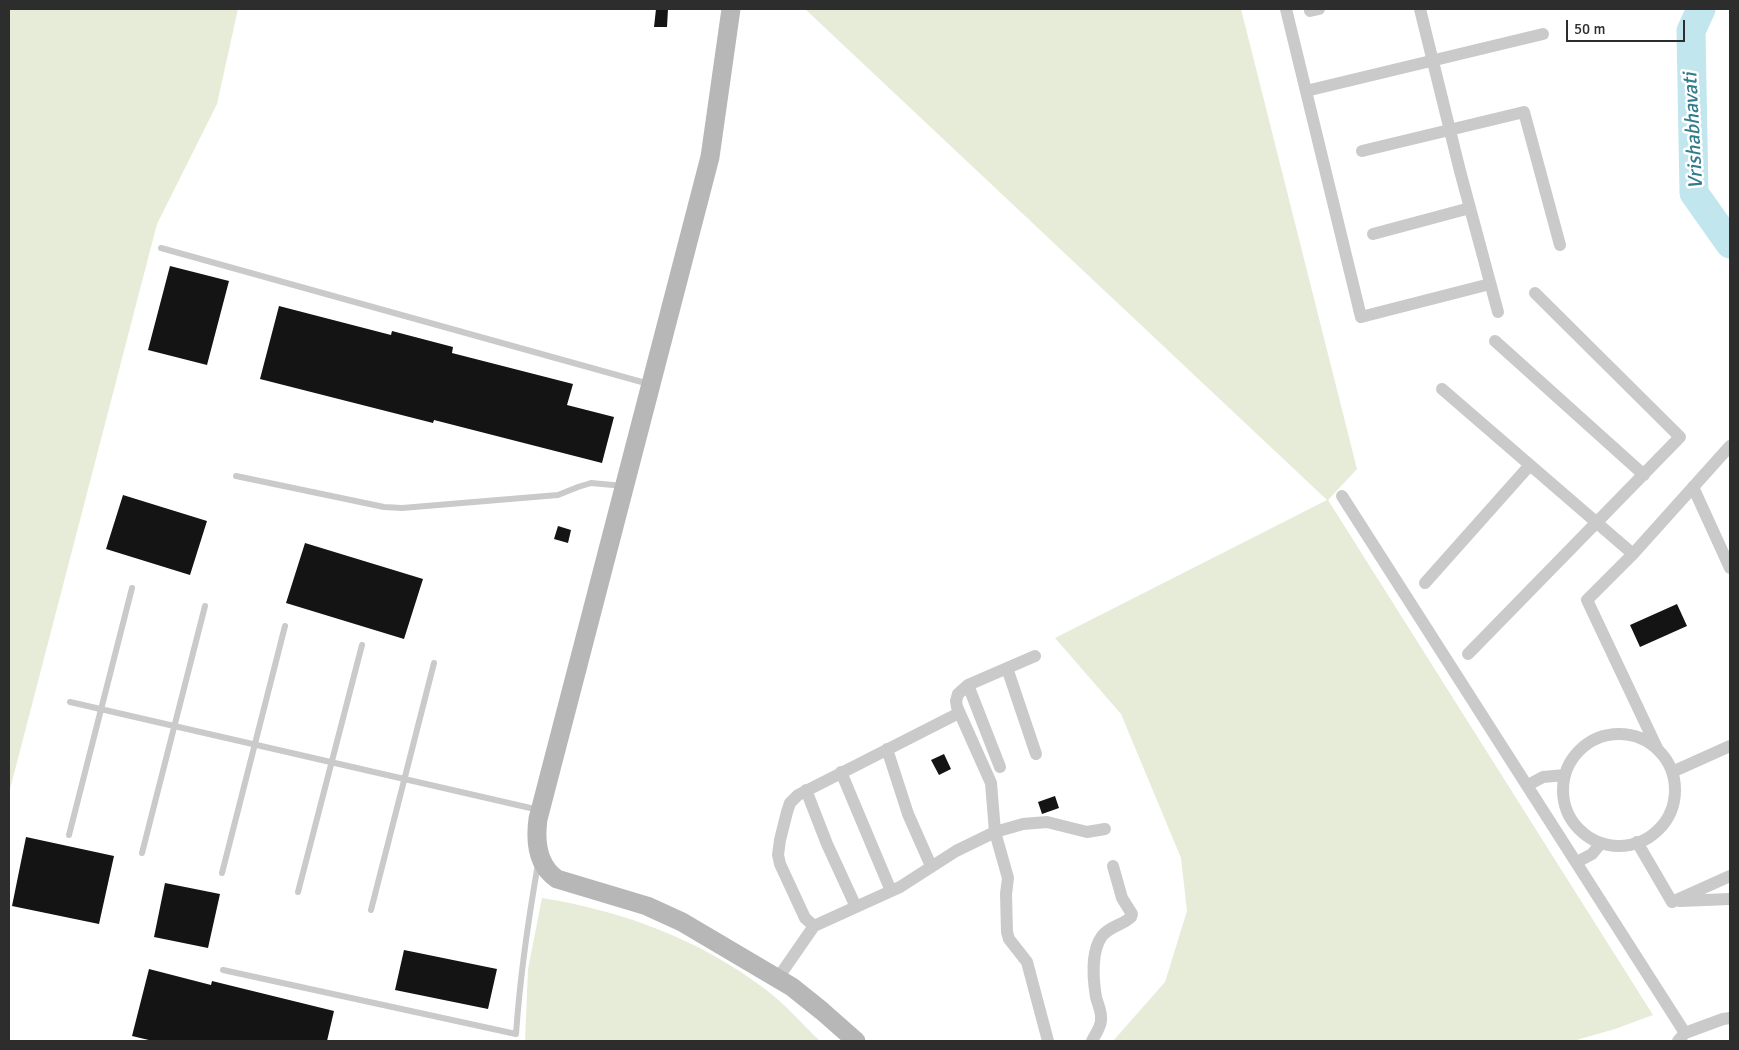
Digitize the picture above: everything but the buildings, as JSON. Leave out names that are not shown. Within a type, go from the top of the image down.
[{"type":"street","points":[[731,9],[710,157],[540,811],[536,833],[540,854],[548,873],[557,879],[659,910],[682,922],[778,978],[815,1004],[856,1041]]},
{"type":"street","points":[[1286,9],[1361,317],[1490,284]]},
{"type":"street","points":[[1420,9],[1498,312]]},
{"type":"street","points":[[1306,91],[1543,34]]},
{"type":"street","points":[[1362,151],[1524,112],[1560,245]]},
{"type":"street","points":[[1373,234],[1470,208]]},
{"type":"street","points":[[1468,654],[1680,437],[1536,293]]},
{"type":"street","points":[[1495,340],[1644,474]]},
{"type":"street","points":[[1442,389],[1633,554]]},
{"type":"street","points":[[1657,748],[1645,740],[1634,736],[1610,734],[1588,742],[1571,759],[1564,775],[1562,794],[1569,817],[1585,835],[1601,843],[1618,846],[1637,842],[1650,836],[1658,829],[1671,810],[1675,788],[1672,772],[1657,748],[1587,600],[1633,554],[1730,446]]},
{"type":"street","points":[[1425,583],[1530,465]]},
{"type":"street","points":[[1693,487],[1730,568]]},
{"type":"street","points":[[1342,496],[1577,862],[1681,1037],[1723,1019],[1730,1018]]},
{"type":"street","points":[[1035,656],[968,685],[958,694],[956,701],[959,713],[991,783],[995,832],[1008,878],[1006,894],[1007,932],[1009,939],[1027,962],[1048,1041]]},
{"type":"street","points":[[1006,668],[1036,754]]},
{"type":"street","points":[[968,685],[1000,768]]},
{"type":"street","points":[[814,926],[805,918],[780,864],[778,855],[790,803],[798,794],[959,713]]},
{"type":"street","points":[[1672,772],[1730,746]]},
{"type":"street","points":[[887,749],[908,814],[931,866]]},
{"type":"street","points":[[841,772],[891,891]]},
{"type":"street","points":[[1528,785],[1543,776],[1564,775]]},
{"type":"street","points":[[806,790],[827,844],[856,907]]},
{"type":"street","points":[[778,978],[814,926],[891,891],[956,851],[995,832],[1023,824],[1041,822],[1061,824],[1087,832],[1105,829]]},
{"type":"street","points":[[1637,842],[1672,902]]},
{"type":"street","points":[[1577,862],[1592,854],[1601,843]]},
{"type":"street","points":[[1092,1041],[1101,1021],[1094,979],[1098,944],[1108,930],[1132,917],[1122,898],[1113,866]]},
{"type":"street","points":[[1672,902],[1730,876]]},
{"type":"street","points":[[1672,902],[1730,899]]},
{"type":"lane","points":[[162,248],[651,384]]},
{"type":"lane","points":[[236,476],[384,507],[402,508],[558,495],[578,486],[591,484],[624,486]]},
{"type":"lane","points":[[69,834],[132,588]]},
{"type":"lane","points":[[142,853],[206,606]]},
{"type":"lane","points":[[222,873],[284,626]]},
{"type":"lane","points":[[298,892],[362,645]]},
{"type":"lane","points":[[371,910],[434,663]]},
{"type":"lane","points":[[70,702],[540,811]]},
{"type":"lane","points":[[223,970],[516,1034],[525,944],[540,854]]},
{"type":"green space","points":[[9,9],[238,9],[217,104],[157,224],[9,793]]},
{"type":"green space","points":[[805,9],[1241,9],[1357,469],[1328,500],[1653,1015],[1615,1029],[1573,1041],[1113,1041],[1165,982],[1187,911],[1181,858],[1121,714],[1055,638],[1327,500]]},
{"type":"green space","points":[[542,898],[631,919],[687,942],[740,971],[765,989],[820,1041],[525,1041],[528,969]]},
{"type":"waterway","name":"Vrishabhavati","points":[[1701,9],[1691,31],[1694,193],[1730,244]]}]
